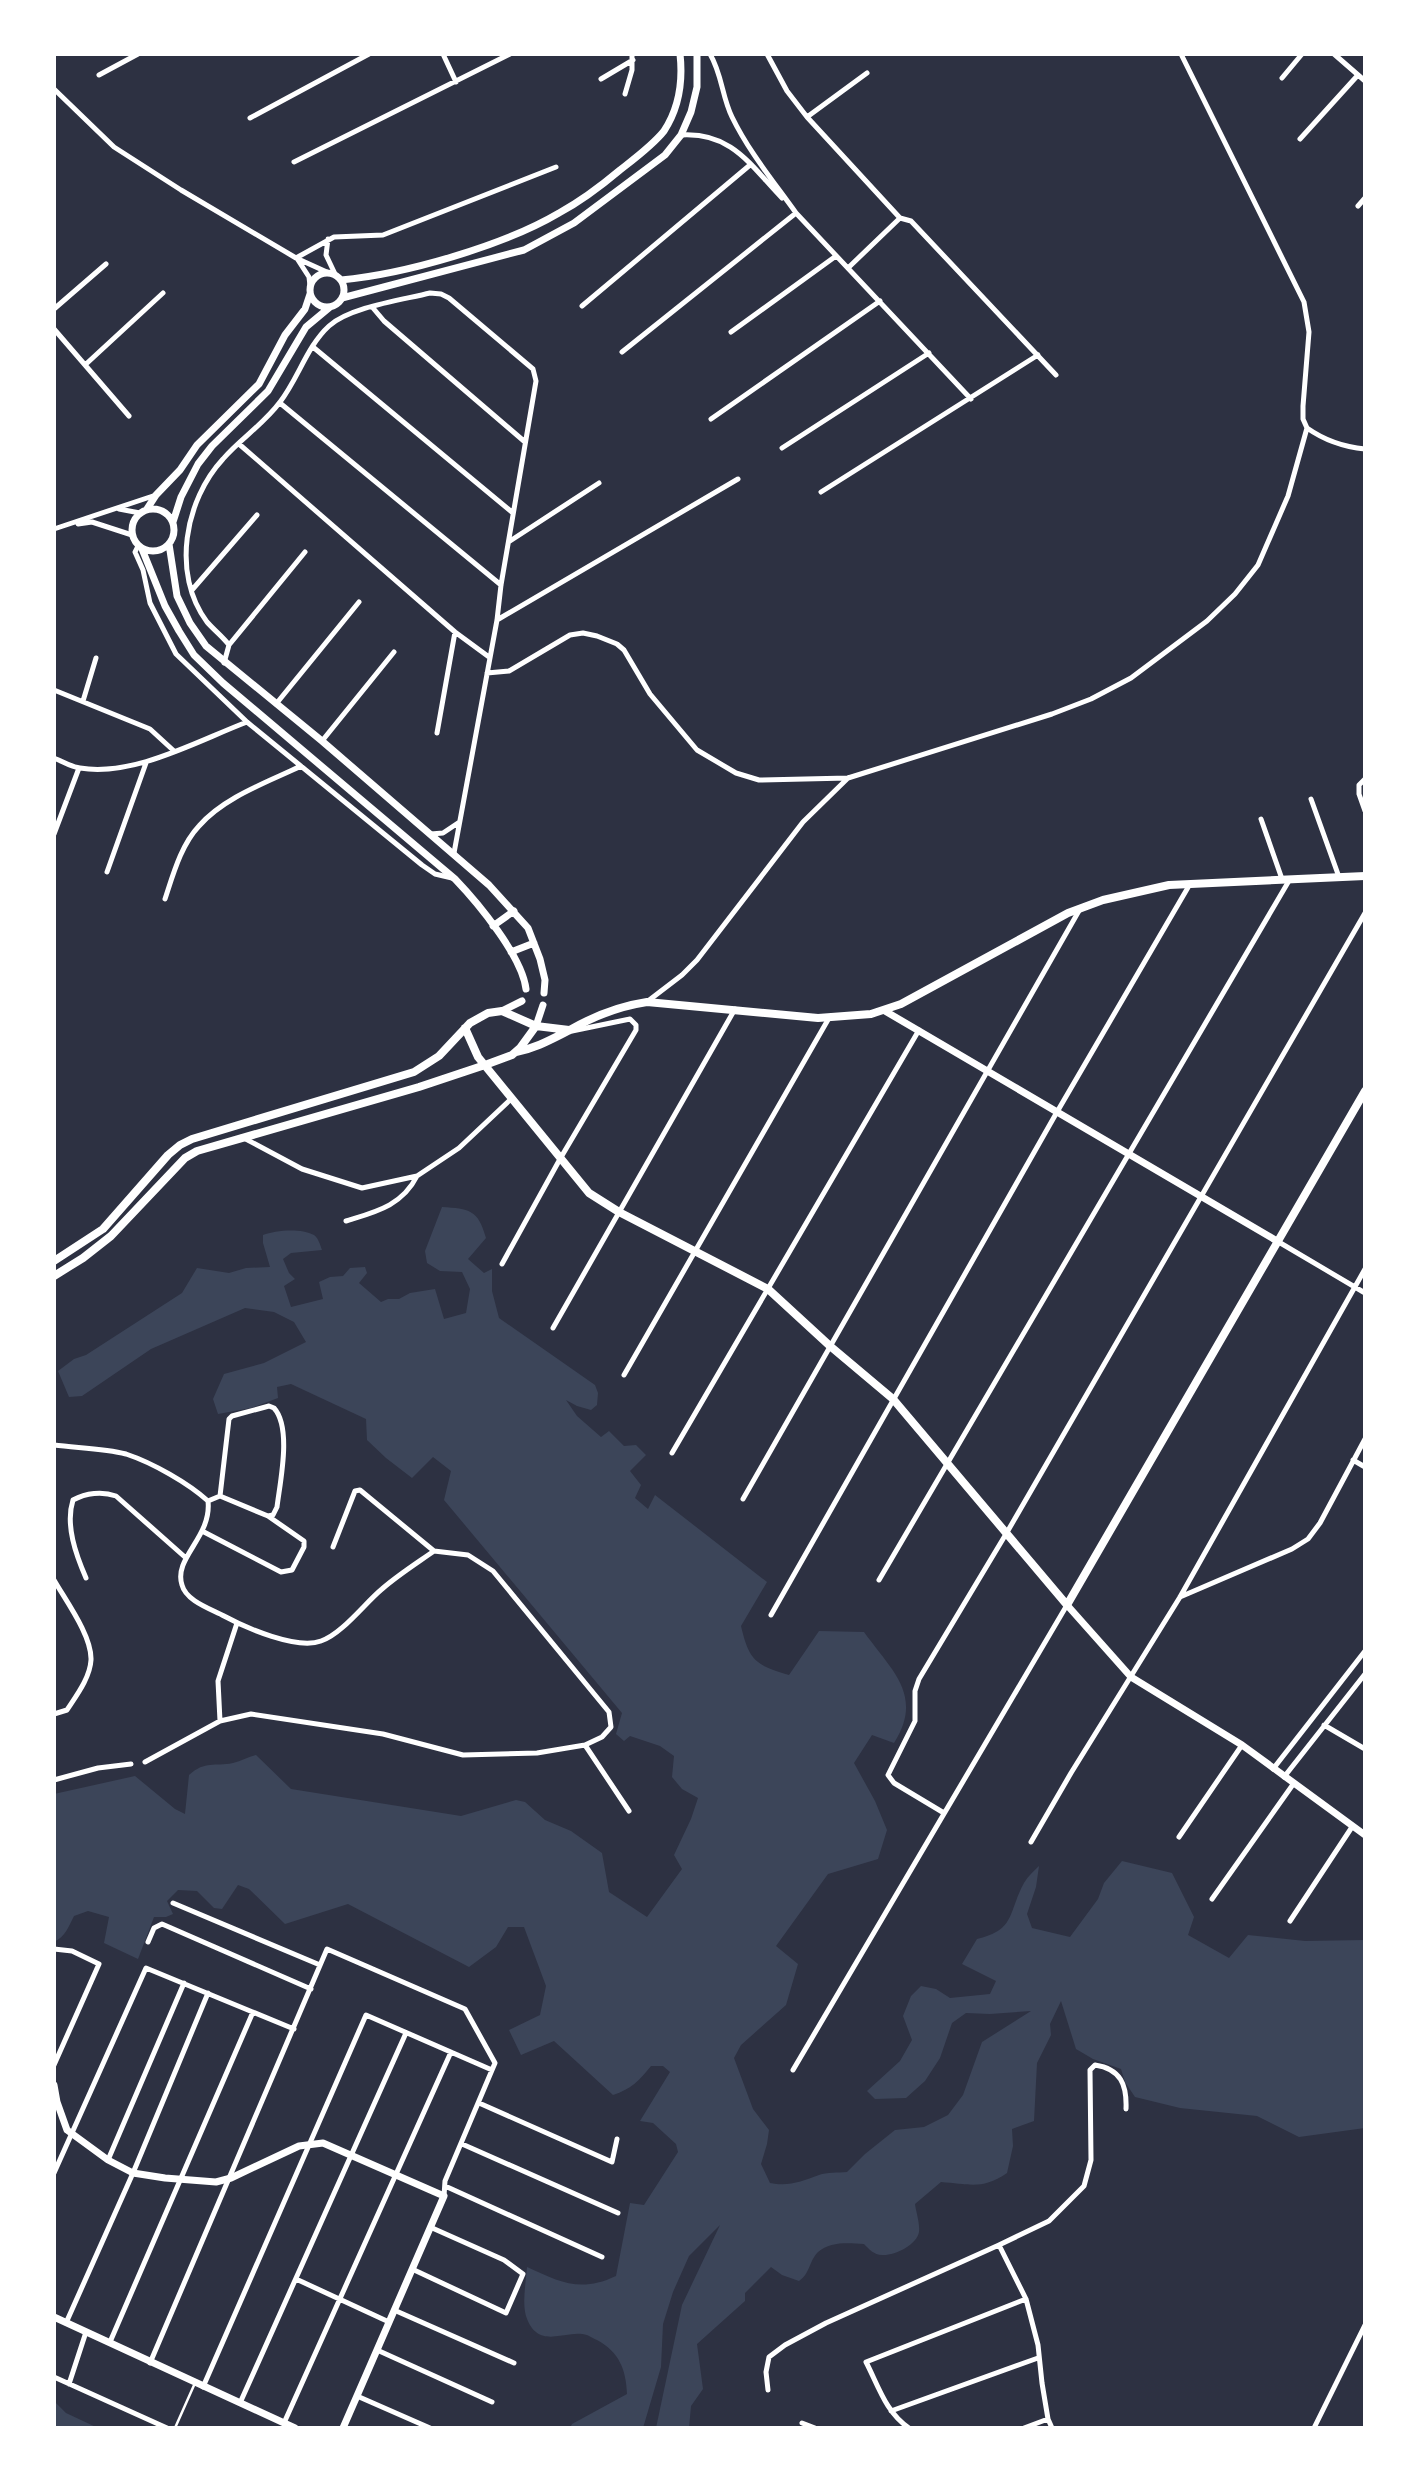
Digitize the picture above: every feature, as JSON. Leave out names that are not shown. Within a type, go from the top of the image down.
[{"type":"main road","points":[[54,1276],[111,1236],[185,1158],[197,1151],[419,1087],[516,1052],[536,1048],[569,1030],[627,1005],[647,1002],[829,1017],[885,1011],[1082,907],[1144,890],[1191,884],[1365,876]]},
{"type":"main road","points":[[54,1261],[103,1229],[168,1155],[192,1139],[414,1072],[439,1056],[465,1028],[482,1015],[502,1011],[536,1026],[569,1030]]},
{"type":"main road","points":[[516,1052],[530,1038],[536,1026]]},
{"type":"main road","points":[[465,1028],[472,1048],[589,1193],[619,1212],[768,1289],[893,1399],[1068,1605],[1365,1091]]},
{"type":"street","points":[[99,75],[138,54]]},
{"type":"street","points":[[250,118],[369,54]]},
{"type":"street","points":[[443,54],[456,82]]},
{"type":"street","points":[[294,162],[510,54]]},
{"type":"street","points":[[526,989],[523,976],[511,952],[476,901],[455,879],[223,683],[194,655],[165,606],[140,547],[132,535],[132,523],[180,470],[197,445],[259,384],[285,335],[305,309],[315,278],[363,278],[446,258],[519,233],[558,214],[593,192],[663,132],[676,107],[682,77],[680,54]]},
{"type":"street","points":[[140,547],[157,551],[169,544],[173,537],[173,522],[181,497],[198,464],[212,446],[268,391],[306,327],[342,298],[524,250],[574,223],[666,155],[681,135],[691,112],[697,87],[697,54]]},
{"type":"street","points":[[710,54],[730,113],[746,145],[796,213]]},
{"type":"street","points":[[768,54],[787,91],[807,117],[900,218],[911,221],[1056,375]]},
{"type":"street","points":[[1181,54],[1304,302],[1309,332],[1303,406],[1303,419],[1307,428],[1337,444],[1365,449]]},
{"type":"street","points":[[1282,78],[1302,54]]},
{"type":"street","points":[[1334,54],[1365,80]]},
{"type":"street","points":[[601,79],[633,57]]},
{"type":"street","points":[[625,94],[633,57]]},
{"type":"street","points":[[807,117],[867,74]]},
{"type":"street","points":[[1300,139],[1358,75]]},
{"type":"street","points":[[54,89],[114,147],[296,258],[335,276]]},
{"type":"street","points":[[681,135],[713,138],[732,146],[971,399]]},
{"type":"street","points":[[582,306],[750,165]]},
{"type":"street","points":[[296,258],[328,239],[341,235],[383,235],[556,167]]},
{"type":"street","points":[[1359,206],[1365,198]]},
{"type":"street","points":[[622,352],[796,213]]},
{"type":"street","points":[[848,268],[900,218]]},
{"type":"street","points":[[328,239],[326,255],[344,289],[342,298]]},
{"type":"street","points":[[731,332],[836,256]]},
{"type":"street","points":[[296,258],[309,278],[310,290],[317,304],[330,307]]},
{"type":"street","points":[[54,309],[106,264]]},
{"type":"street","points":[[85,365],[163,292]]},
{"type":"street","points":[[229,645],[206,621],[192,590],[187,560],[187,531],[194,505],[208,476],[280,402],[313,347],[330,325],[351,314],[430,293],[449,298],[533,369],[536,381],[497,620],[454,853]]},
{"type":"street","points":[[711,419],[880,301]]},
{"type":"street","points":[[373,307],[384,321],[525,442]]},
{"type":"street","points":[[54,329],[129,416]]},
{"type":"street","points":[[313,347],[513,513]]},
{"type":"street","points":[[782,448],[929,353]]},
{"type":"street","points":[[821,492],[1038,355]]},
{"type":"street","points":[[280,402],[501,585]]},
{"type":"street","points":[[487,673],[509,671],[570,635],[583,633],[597,636],[620,646],[650,694],[697,750],[722,766],[742,776],[759,780],[848,778],[1052,715],[1091,699],[1131,678],[1207,621],[1247,580],[1266,548],[1288,496],[1307,428]]},
{"type":"street","points":[[239,444],[455,632],[489,657]]},
{"type":"street","points":[[497,620],[738,479]]},
{"type":"street","points":[[510,541],[599,483]]},
{"type":"street","points":[[54,529],[156,495]]},
{"type":"street","points":[[116,509],[162,511],[173,522]]},
{"type":"street","points":[[192,590],[257,515]]},
{"type":"street","points":[[68,525],[92,522],[132,535]]},
{"type":"street","points":[[169,544],[177,596],[190,623],[206,646],[454,853],[514,911],[528,928],[534,943],[543,969],[544,993]]},
{"type":"street","points":[[140,547],[136,555],[143,570],[150,603],[176,654],[247,722],[429,870],[455,879]]},
{"type":"street","points":[[224,663],[229,645],[305,552]]},
{"type":"street","points":[[276,704],[359,602]]},
{"type":"street","points":[[437,733],[455,632]]},
{"type":"street","points":[[322,741],[394,652]]},
{"type":"street","points":[[83,701],[96,658]]},
{"type":"street","points":[[54,690],[150,729],[174,751]]},
{"type":"street","points":[[54,758],[79,768],[108,768],[146,762],[247,722]]},
{"type":"street","points":[[107,872],[146,762]]},
{"type":"street","points":[[165,899],[178,860],[198,826],[225,805],[302,766]]},
{"type":"street","points":[[54,834],[79,768]]},
{"type":"street","points":[[647,1002],[697,960],[803,822],[848,778]]},
{"type":"street","points":[[1365,779],[1359,785],[1365,811]]},
{"type":"street","points":[[1311,799],[1339,877]]},
{"type":"street","points":[[879,1580],[1129,1154],[1286,879],[1261,819]]},
{"type":"street","points":[[430,834],[449,831],[460,820]]},
{"type":"street","points":[[771,1615],[1057,1112],[1191,884]]},
{"type":"street","points":[[743,1499],[1082,907]]},
{"type":"street","points":[[493,926],[514,911]]},
{"type":"street","points":[[944,1813],[894,1783],[888,1775],[915,1721],[915,1691],[919,1679],[1006,1534],[1365,913]]},
{"type":"street","points":[[511,952],[534,943]]},
{"type":"street","points":[[502,1011],[522,1001]]},
{"type":"street","points":[[536,1026],[543,1005]]},
{"type":"street","points":[[553,1328],[735,1009]]},
{"type":"street","points":[[885,1011],[1365,1293]]},
{"type":"street","points":[[624,1375],[829,1017]]},
{"type":"street","points":[[502,1264],[636,1030],[635,1023],[630,1019],[569,1030]]},
{"type":"street","points":[[672,1453],[919,1030]]},
{"type":"street","points":[[242,1138],[302,1169],[362,1188],[417,1175],[459,1148],[511,1099]]},
{"type":"street","points":[[345,1221],[385,1209],[410,1189],[417,1175]]},
{"type":"street","points":[[1031,1842],[1180,1597],[1365,1269]]},
{"type":"street","points":[[220,1496],[229,1419],[269,1406],[274,1408],[279,1417],[284,1446],[277,1507],[273,1515],[268,1516]]},
{"type":"street","points":[[1180,1597],[1292,1549],[1308,1539],[1320,1523],[1365,1439]]},
{"type":"street","points":[[54,1446],[126,1454],[196,1491],[208,1501],[210,1513],[204,1532],[186,1558],[181,1573],[182,1586],[187,1595],[237,1623],[291,1642],[323,1641],[383,1587],[434,1551]]},
{"type":"street","points":[[1353,1460],[1365,1466]]},
{"type":"street","points":[[145,1762],[220,1721],[251,1714],[383,1734],[463,1755],[537,1753],[585,1745],[602,1737],[611,1727],[609,1712],[493,1571],[468,1555],[434,1551],[357,1489],[332,1547]]},
{"type":"street","points":[[86,1578],[76,1549],[69,1512],[73,1500],[83,1494],[107,1493],[116,1496],[186,1558]]},
{"type":"street","points":[[204,1532],[281,1572],[289,1572],[304,1546],[304,1541],[268,1516],[220,1496],[208,1501]]},
{"type":"street","points":[[54,1580],[86,1635],[91,1660],[86,1678],[67,1710],[54,1714]]},
{"type":"street","points":[[793,2070],[1068,1605],[1131,1677],[1242,1745],[1365,1835]]},
{"type":"street","points":[[220,1721],[218,1681],[237,1623]]},
{"type":"street","points":[[1273,1769],[1365,1651]]},
{"type":"street","points":[[1284,1777],[1365,1674]]},
{"type":"street","points":[[1324,1725],[1365,1749]]},
{"type":"street","points":[[585,1745],[629,1811]]},
{"type":"street","points":[[1179,1837],[1242,1745]]},
{"type":"street","points":[[54,1780],[98,1768],[131,1764]]},
{"type":"street","points":[[1212,1899],[1294,1783]]},
{"type":"street","points":[[1290,1922],[1352,1827]]},
{"type":"street","points":[[173,1903],[320,1965]]},
{"type":"street","points":[[148,1942],[154,1927],[162,1924],[311,1989]]},
{"type":"street","points":[[54,1949],[72,1951],[99,1964],[54,2065]]},
{"type":"street","points":[[150,2362],[327,1950],[465,2009],[495,2063],[445,2186],[444,2196],[343,2428]]},
{"type":"street","points":[[54,2173],[144,1970],[148,1968],[294,2029]]},
{"type":"street","points":[[108,2160],[184,1983]]},
{"type":"street","points":[[66,2322],[133,2173],[208,1993]]},
{"type":"street","points":[[110,2342],[253,2012]]},
{"type":"street","points":[[199,2385],[366,2015],[492,2070]]},
{"type":"street","points":[[240,2403],[405,2033]]},
{"type":"street","points":[[284,2423],[451,2052]]},
{"type":"street","points":[[768,2390],[766,2372],[769,2357],[785,2345],[1049,2221],[1084,2186],[1091,2160],[1090,2070],[1095,2065],[1104,2066],[1116,2073],[1127,2091],[1126,2109]]},
{"type":"street","points":[[54,2085],[63,2124],[72,2135],[108,2160],[133,2173],[216,2182],[310,2143],[331,2144],[444,2196]]},
{"type":"street","points":[[479,2103],[612,2162],[617,2139]]},
{"type":"street","points":[[462,2144],[618,2213]]},
{"type":"street","points":[[445,2186],[602,2257]]},
{"type":"street","points":[[412,2269],[506,2314],[523,2274],[505,2260],[430,2227]]},
{"type":"street","points":[[999,2245],[1026,2299],[1038,2345],[1048,2420],[1052,2428]]},
{"type":"street","points":[[296,2279],[389,2322]]},
{"type":"street","points":[[909,2428],[897,2420],[891,2411],[866,2361],[1026,2299]]},
{"type":"street","points":[[394,2310],[514,2363]]},
{"type":"street","points":[[54,2317],[295,2428]]},
{"type":"street","points":[[1314,2428],[1365,2325]]},
{"type":"street","points":[[69,2384],[86,2332]]},
{"type":"street","points":[[377,2350],[492,2402]]},
{"type":"street","points":[[891,2411],[1038,2358]]},
{"type":"street","points":[[54,2377],[167,2428]]},
{"type":"street","points":[[357,2396],[430,2428]]},
{"type":"street","points":[[1024,2428],[1048,2420]]},
{"type":"street","points":[[802,2423],[815,2428]]},
{"type":"lane","points":[[175,2428],[199,2385]]},
{"type":"shaded area","points":[[442,1207],[466,1210],[480,1221],[486,1238],[468,1259],[484,1273],[492,1269],[492,1291],[499,1318],[595,1385],[598,1393],[597,1405],[591,1410],[566,1400],[577,1416],[601,1437],[609,1431],[624,1446],[636,1445],[646,1455],[630,1471],[641,1485],[635,1498],[648,1509],[655,1495],[767,1582],[741,1626],[747,1647],[755,1660],[789,1675],[819,1631],[864,1632],[901,1684],[906,1711],[894,1743],[872,1735],[854,1763],[887,1830],[878,1859],[828,1874],[776,1946],[798,1964],[786,2005],[741,2045],[734,2058],[753,2109],[769,2130],[761,2164],[770,2183],[789,2184],[822,2174],[847,2172],[895,2130],[924,2127],[948,2115],[963,2095],[982,2042],[1031,2011],[966,2013],[952,2023],[940,2058],[925,2081],[906,2098],[875,2099],[867,2091],[900,2061],[912,2040],[903,2016],[911,1996],[921,1986],[936,1989],[950,1998],[990,1994],[996,1981],[962,1964],[977,1939],[999,1931],[1005,1925],[1024,1883],[1039,1866],[1036,1887],[1027,1914],[1032,1928],[1070,1937],[1098,1899],[1104,1883],[1122,1861],[1172,1873],[1194,1917],[1188,1935],[1229,1958],[1248,1935],[1305,1941],[1365,1940],[1365,2128],[1299,2137],[1257,2116],[1180,2108],[1135,2097],[1125,2082],[1121,2069],[1093,2059],[1076,2049],[1061,2001],[1050,2024],[1051,2035],[1037,2063],[1034,2121],[1012,2129],[1013,2146],[1007,2173],[983,2184],[941,2182],[915,2204],[919,2232],[910,2245],[898,2252],[879,2255],[864,2244],[828,2246],[818,2252],[799,2281],[782,2275],[771,2267],[745,2293],[745,2301],[697,2344],[703,2389],[691,2406],[689,2428],[656,2428],[682,2305],[720,2225],[689,2256],[673,2292],[663,2324],[661,2367],[643,2428],[570,2428],[572,2424],[627,2394],[625,2377],[620,2362],[611,2350],[588,2335],[550,2337],[536,2332],[526,2316],[524,2305],[527,2267],[570,2284],[592,2284],[616,2276],[630,2203],[644,2205],[678,2152],[676,2144],[653,2123],[640,2121],[670,2072],[663,2066],[651,2066],[634,2084],[613,2095],[554,2041],[521,2055],[509,2030],[540,2015],[546,1986],[524,1927],[508,1927],[496,1947],[469,1967],[348,1904],[285,1924],[249,1889],[238,1885],[222,1909],[214,1908],[197,1891],[178,1890],[167,1901],[173,1914],[154,1917],[138,1959],[104,1943],[109,1917],[88,1911],[74,1916],[64,1934],[54,1942],[54,1794],[135,1776],[185,1814],[189,1775],[195,1770],[205,1766],[233,1763],[256,1755],[291,1789],[461,1816],[516,1800],[525,1802],[545,1820],[571,1831],[602,1853],[609,1892],[647,1917],[682,1869],[674,1855],[698,1798],[682,1789],[672,1777],[674,1756],[660,1746],[630,1736],[624,1741],[616,1734],[622,1713],[444,1500],[451,1471],[433,1457],[412,1478],[367,1440],[366,1419],[291,1384],[277,1387],[278,1398],[251,1408],[218,1414],[213,1399],[224,1374],[264,1363],[306,1342],[294,1322],[274,1312],[245,1308],[151,1349],[82,1396],[69,1397],[58,1371],[182,1293],[197,1268],[229,1273],[246,1268],[270,1267],[263,1235],[288,1230],[314,1235],[322,1250],[291,1253],[283,1259],[295,1279],[284,1286],[291,1307],[323,1299],[319,1282],[330,1277],[343,1276],[350,1268],[365,1267],[367,1273],[359,1283],[381,1302],[435,1289],[444,1319],[466,1313],[470,1289],[462,1272],[440,1271],[427,1263],[425,1251]]},
{"type":"shaded area","points":[[54,2401],[66,2413],[98,2428],[54,2428]]}]
